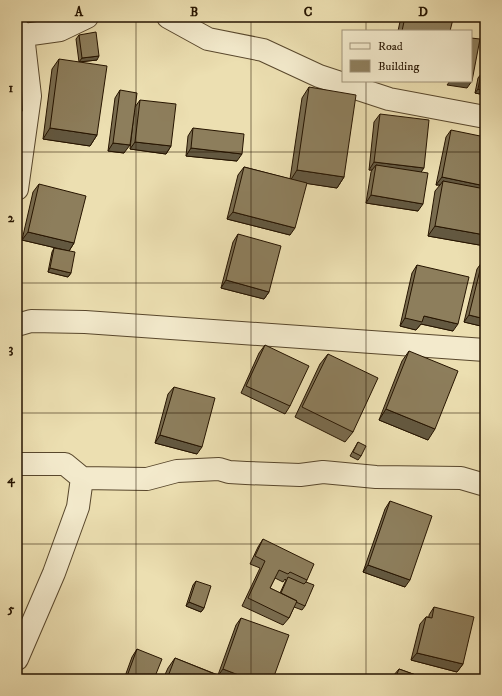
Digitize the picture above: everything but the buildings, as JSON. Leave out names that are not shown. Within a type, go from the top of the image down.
[{"type":"street","points":[[17,189],[30,96],[19,33],[60,30],[87,17]]},
{"type":"street","points":[[168,17],[208,39],[263,50],[319,76],[388,99],[485,117]]},
{"type":"street","points":[[17,326],[31,321],[85,322],[485,350]]},
{"type":"street","points":[[17,464],[65,464],[82,478],[147,479],[177,470],[219,469],[229,472],[246,473],[300,475],[323,472],[376,477],[461,478],[485,485]]},
{"type":"street","points":[[17,659],[54,573],[78,507],[82,478]]}]
